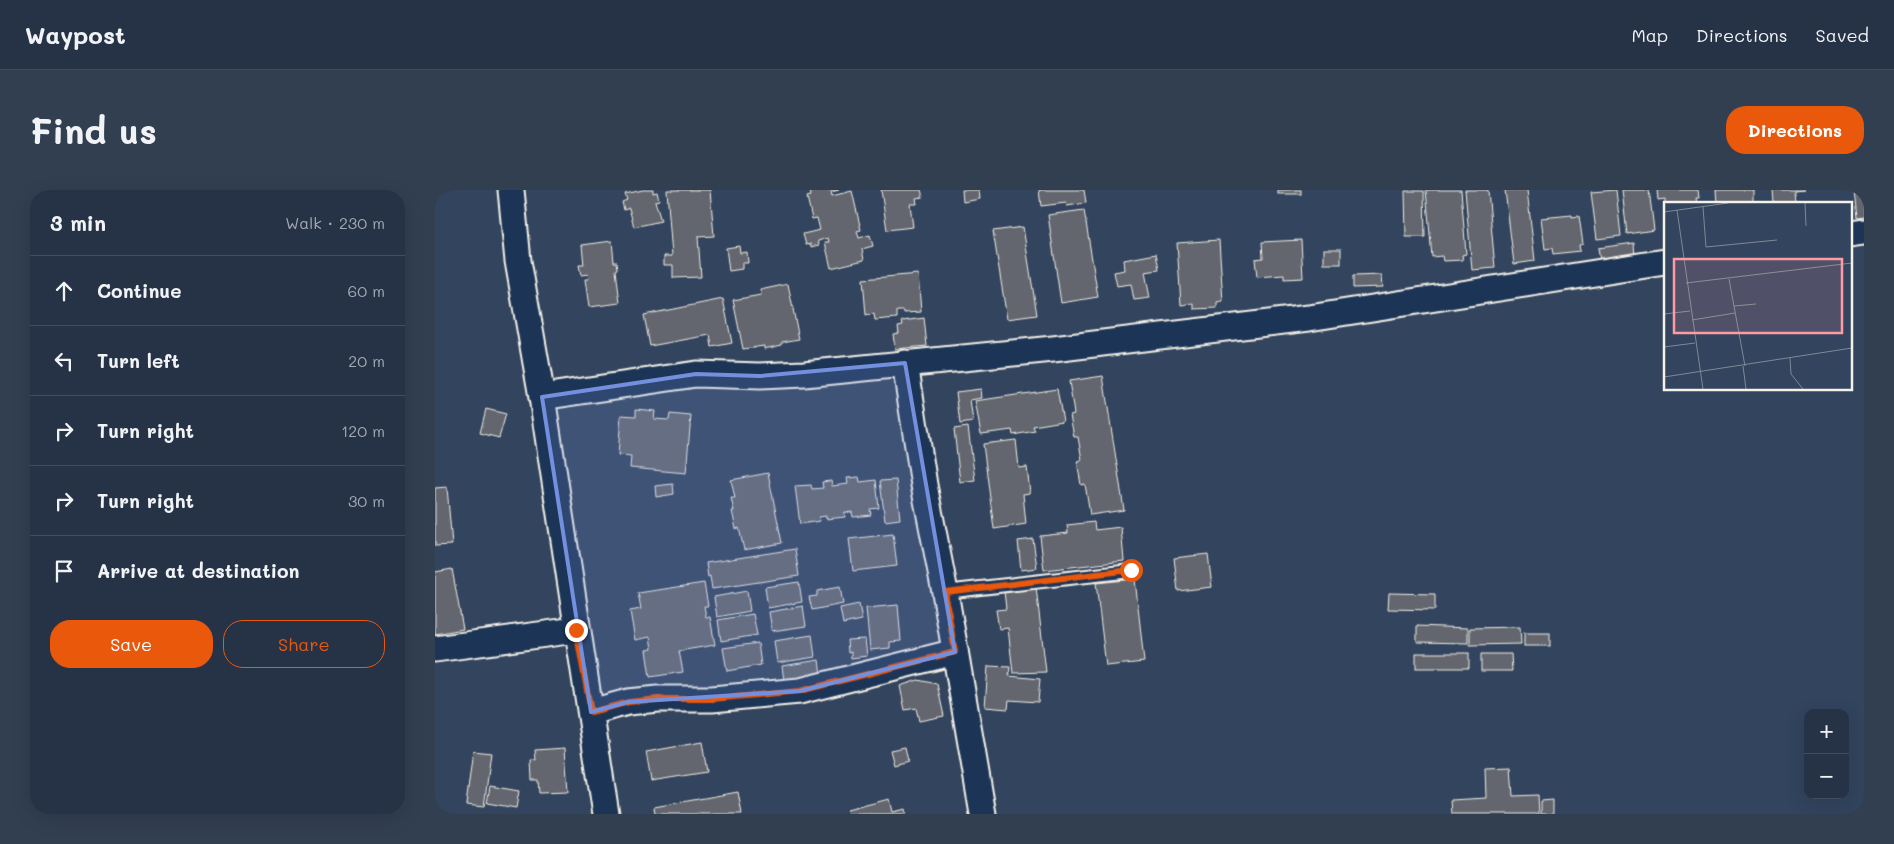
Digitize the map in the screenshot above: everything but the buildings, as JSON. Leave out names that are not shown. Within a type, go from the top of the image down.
[{"type":"street","points":[[511,190],[518,261],[542,397],[576,630],[591,712],[606,814]]},
{"type":"street","points":[[1851,234],[1864,232]]},
{"type":"street","points":[[542,397],[696,374],[778,375],[1053,349],[1309,318],[1664,262]]},
{"type":"street","points":[[905,363],[923,485],[945,592],[983,814]]},
{"type":"street","points":[[435,649],[576,630]]},
{"type":"street","points":[[591,712],[629,702],[658,699],[712,699],[800,691],[955,652]]},
{"type":"lane","points":[[945,592],[1131,570]]},
{"type":"highlighted area","points":[[905,363],[955,652],[800,691],[628,702],[591,712],[542,397],[696,374],[760,376]]},
{"type":"route","points":[[576,630],[591,712],[629,702],[658,699],[712,699],[800,691],[955,652],[945,592],[1131,570]]}]
